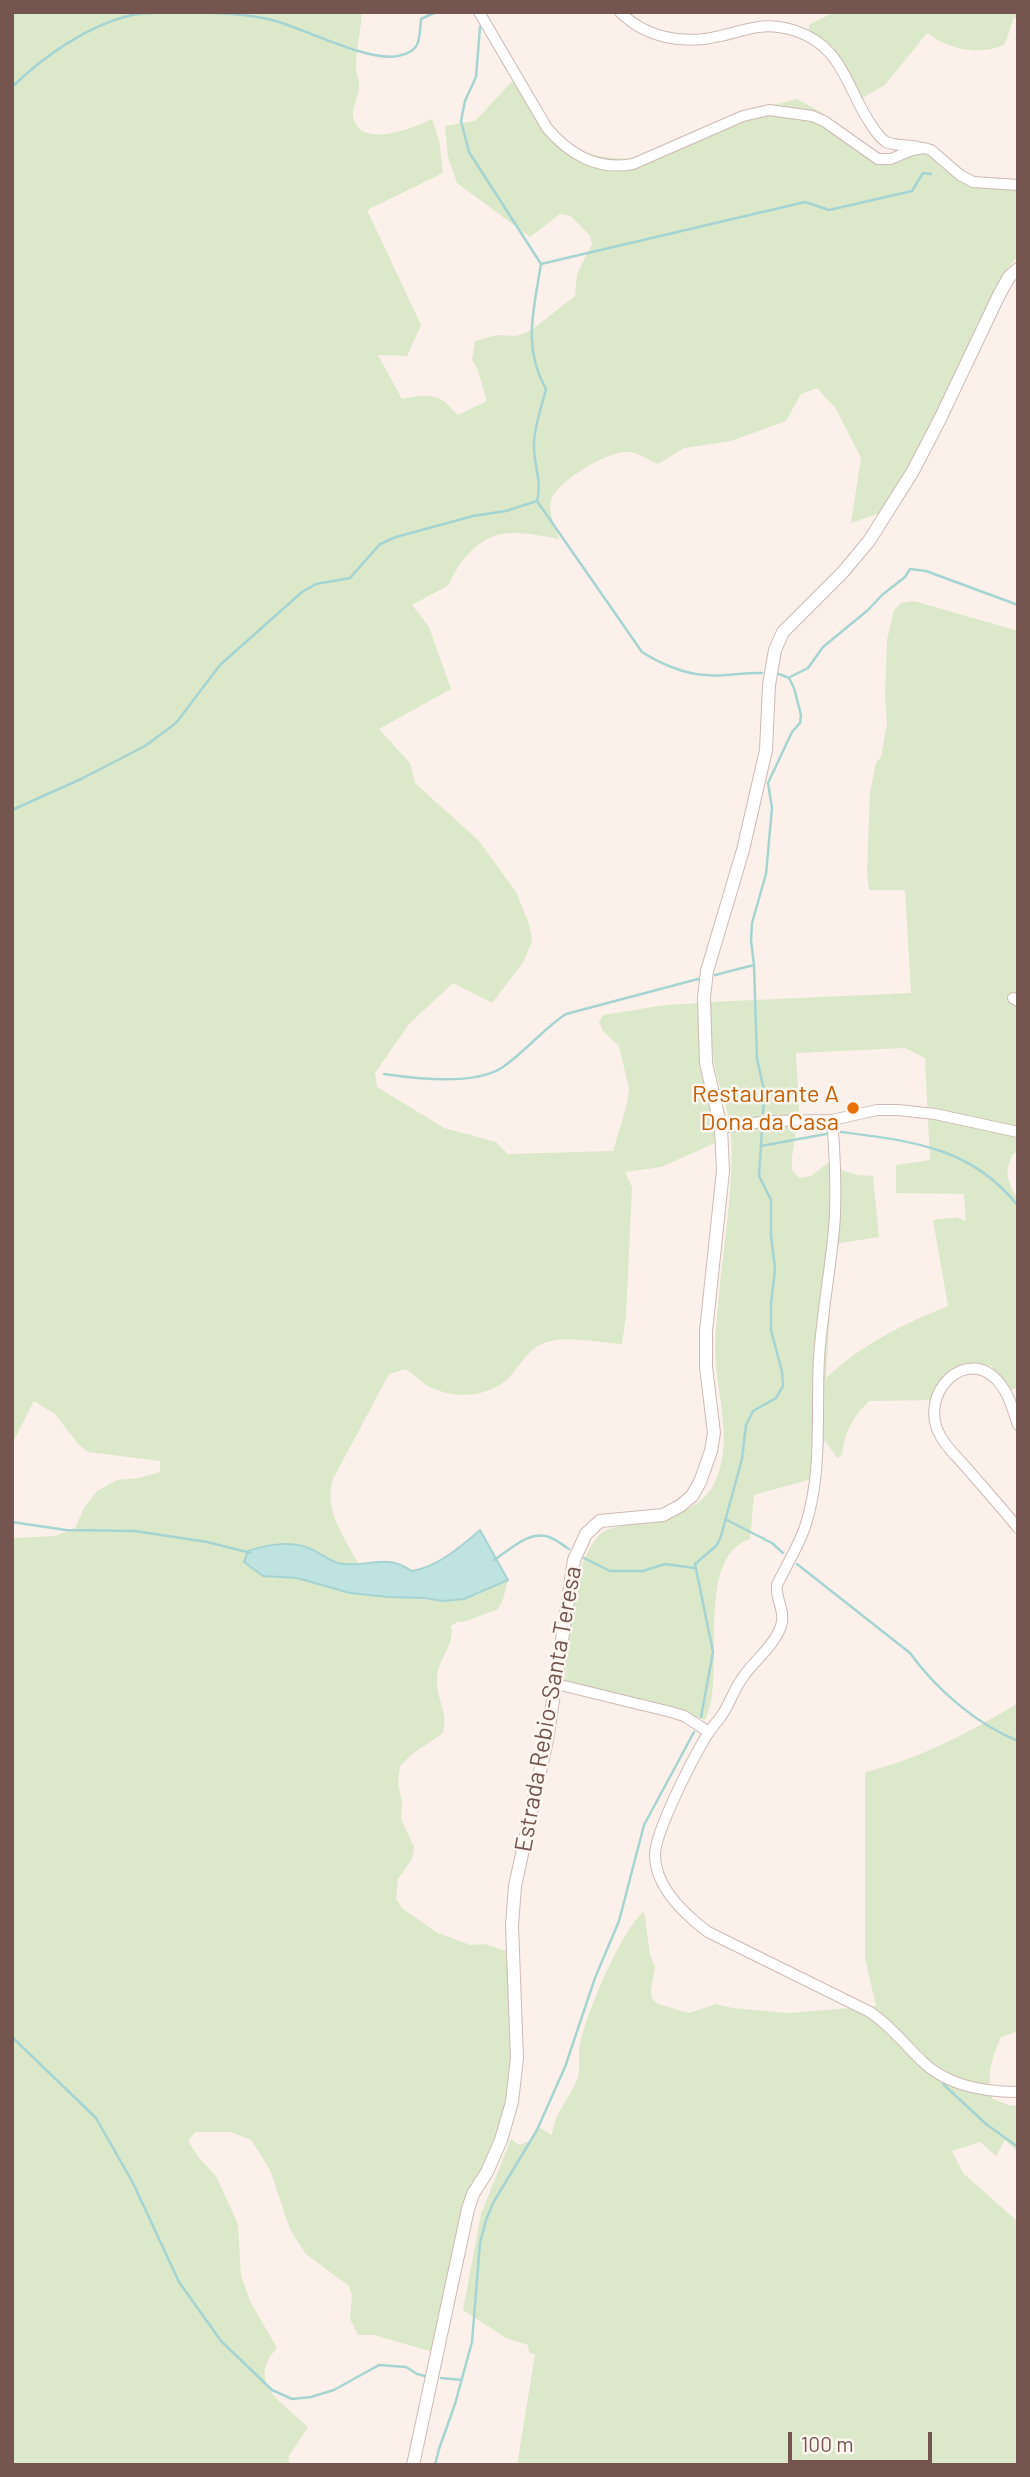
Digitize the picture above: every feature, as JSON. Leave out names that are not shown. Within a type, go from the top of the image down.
[{"type":"street","points":[[479,12],[547,128],[562,145],[593,162],[622,166],[634,164],[743,116],[769,110],[812,116],[824,121],[878,159],[891,159],[924,148]]},
{"type":"street","points":[[620,12],[640,29],[667,38],[703,39],[722,36],[747,27],[767,25],[812,38],[828,49],[836,59],[879,137],[888,142],[931,150],[960,175],[973,182],[1018,185]]},
{"type":"street","name":"Estrada Rebio-Santa Teresa","points":[[413,2465],[468,2209],[501,2140],[512,2102],[517,2058],[512,1947],[515,1886],[547,1740],[574,1560],[586,1534],[600,1521],[663,1515],[692,1496],[706,1468],[714,1433],[706,1367],[706,1331],[723,1171],[721,1128],[706,1063],[704,996],[707,971],[743,850],[766,750],[769,685],[775,650],[783,632],[843,572],[869,541],[913,471],[999,295],[1009,277],[1018,269]]},
{"type":"street","points":[[721,1128],[768,1121],[832,1120],[877,1110],[898,1110],[935,1114],[1017,1132]]},
{"type":"street","points":[[832,1120],[835,1217],[819,1358],[817,1459],[808,1516],[777,1585],[783,1611],[781,1627],[776,1638],[741,1680],[682,1783],[655,1852],[659,1873],[675,1903],[708,1932],[870,2012],[888,2025],[937,2074],[951,2082],[1003,2092],[1018,2092]]},
{"type":"street","points":[[1018,1425],[1001,1383],[986,1372],[976,1369],[956,1372],[936,1395],[934,1413],[940,1437],[1018,1528]]},
{"type":"street","points":[[556,1684],[684,1716],[709,1732]]},
{"type":"green space","points":[[12,12],[362,12],[356,60],[359,88],[354,120],[359,128],[367,133],[378,134],[402,131],[432,119],[439,140],[443,173],[367,210],[421,325],[407,356],[378,355],[402,399],[435,397],[445,402],[458,415],[487,401],[472,360],[475,341],[497,335],[516,336],[530,331],[575,296],[577,274],[592,244],[590,236],[571,216],[560,214],[530,237],[457,183],[448,157],[445,126],[475,121],[518,75],[533,93],[549,127],[558,138],[578,150],[603,157],[636,157],[765,107],[797,99],[821,112],[882,155],[928,144],[940,150],[972,177],[1017,180],[1018,185],[1018,257],[997,285],[945,412],[889,510],[851,523],[861,458],[836,409],[817,388],[801,394],[786,421],[731,441],[684,448],[658,464],[631,452],[618,453],[596,462],[562,485],[551,501],[551,515],[559,539],[512,533],[490,538],[468,554],[449,585],[412,605],[429,627],[451,689],[379,729],[410,763],[415,783],[479,841],[516,892],[529,924],[532,940],[524,961],[492,1003],[453,983],[409,1024],[375,1073],[377,1087],[444,1128],[496,1142],[508,1154],[613,1151],[629,1089],[619,1046],[603,1031],[599,1022],[603,1015],[665,1005],[700,1003],[722,1140],[661,1167],[625,1172],[632,1187],[626,1315],[622,1344],[570,1339],[550,1341],[531,1351],[504,1382],[481,1393],[445,1393],[424,1383],[406,1369],[389,1374],[333,1479],[331,1490],[333,1512],[358,1563],[338,1562],[311,1548],[287,1544],[248,1551],[263,1576],[297,1578],[350,1593],[443,1601],[477,1595],[508,1580],[497,1610],[451,1626],[452,1633],[437,1679],[444,1719],[443,1733],[412,1754],[400,1766],[398,1783],[402,1802],[401,1819],[414,1847],[412,1859],[398,1879],[396,1899],[403,1909],[436,1932],[470,1945],[485,1944],[518,1955],[520,2057],[496,2138],[466,2210],[436,2353],[374,2335],[358,2335],[350,2319],[352,2296],[349,2286],[306,2254],[290,2229],[270,2170],[251,2140],[231,2132],[195,2132],[188,2141],[216,2176],[238,2224],[241,2276],[251,2303],[277,2348],[268,2360],[266,2382],[279,2401],[308,2427],[288,2457],[290,2465],[12,2465],[12,1538],[55,1536],[75,1528],[84,1508],[97,1491],[117,1480],[160,1472],[160,1461],[88,1452],[78,1444],[55,1414],[34,1401],[12,1444]]},
{"type":"green space","points":[[835,12],[1018,12],[1018,21],[1014,17],[1005,44],[985,50],[954,47],[927,33],[885,85],[862,98],[846,76],[833,47],[807,36],[810,24]]},
{"type":"green space","points":[[914,601],[1018,631],[1018,1151],[1013,1154],[1008,1172],[1009,1182],[1018,1200],[1018,1388],[1005,1391],[992,1366],[971,1364],[933,1400],[869,1401],[850,1425],[842,1455],[837,1458],[825,1440],[815,1478],[754,1495],[750,1539],[732,1551],[722,1569],[716,1594],[714,1677],[705,1720],[657,1703],[564,1683],[574,1590],[586,1555],[598,1536],[613,1528],[664,1518],[688,1509],[707,1494],[720,1470],[724,1440],[716,1339],[732,1152],[729,1118],[713,1058],[710,1002],[911,993],[905,890],[869,890],[867,872],[870,793],[887,724],[887,640],[894,610],[901,603]],"holes":[[[905,1048],[925,1058],[930,1160],[896,1165],[896,1193],[964,1194],[966,1221],[956,1217],[933,1220],[948,1306],[883,1336],[826,1378],[834,1244],[879,1237],[873,1176],[857,1175],[838,1169],[836,1162],[829,1162],[811,1176],[799,1178],[792,1170],[799,1110],[796,1053]]]},
{"type":"green space","points":[[1018,1703],[1018,2031],[1001,2037],[992,2060],[990,2081],[992,2098],[1018,2106],[1018,2152],[1005,2140],[996,2156],[980,2142],[952,2151],[963,2173],[1018,2222],[1018,2465],[517,2465],[535,2355],[529,2352],[528,2345],[506,2338],[463,2310],[481,2214],[511,2139],[519,2145],[532,2140],[537,2126],[552,2135],[560,2111],[578,2077],[580,2045],[591,2009],[616,1952],[635,1921],[644,1911],[650,1954],[655,1967],[652,1999],[658,2004],[689,2013],[716,2004],[788,2013],[876,2006],[865,1958],[865,1772],[944,1744]]},
{"type":"water","points":[[480,1530],[508,1580],[464,1599],[443,1601],[350,1593],[297,1578],[263,1576],[244,1562],[248,1551],[264,1546],[289,1544],[306,1547],[339,1563],[386,1562],[412,1571],[440,1560]]},
{"type":"waterway","points":[[12,87],[52,53],[99,26],[132,15],[165,12]]},
{"type":"waterway","points":[[187,12],[268,19],[339,45],[386,57],[411,51],[418,43],[421,19],[436,12]]},
{"type":"waterway","points":[[480,27],[476,77],[465,101],[461,121],[469,152],[541,264],[532,328],[534,358],[546,389],[534,442],[539,482],[537,501],[642,652],[689,673],[762,673]]},
{"type":"waterway","points":[[541,264],[805,202],[829,210],[912,191],[923,173],[931,174]]},
{"type":"waterway","points":[[12,810],[145,746],[176,723],[220,665],[302,592],[316,584],[350,578],[380,544],[396,537],[537,501]]},
{"type":"waterway","points":[[790,677],[808,668],[823,647],[905,577],[910,569],[926,571],[1018,605]]},
{"type":"waterway","points":[[763,1113],[764,1090],[757,1059],[752,923],[766,874],[772,808],[768,783],[792,732],[800,723],[801,715],[789,678],[779,674]]},
{"type":"waterway","points":[[715,975],[754,965]]},
{"type":"waterway","points":[[384,1074],[413,1078],[462,1079],[491,1073],[511,1061],[566,1014],[698,979]]},
{"type":"waterway","points":[[701,1717],[713,1652],[695,1564],[717,1545],[721,1536],[742,1459],[746,1425],[753,1411],[776,1398],[783,1386],[771,1330],[775,1269],[771,1200],[759,1176],[762,1130]]},
{"type":"waterway","points":[[841,1132],[916,1144],[960,1159],[1000,1186],[1018,1206]]},
{"type":"waterway","points":[[761,1146],[826,1134]]},
{"type":"waterway","points":[[725,1519],[772,1543],[783,1553]]},
{"type":"waterway","points":[[12,1522],[66,1530],[135,1531],[207,1542],[251,1553]]},
{"type":"waterway","points":[[494,1560],[534,1536],[552,1538],[569,1549]]},
{"type":"waterway","points":[[584,1558],[610,1571],[643,1571],[665,1564],[694,1568]]},
{"type":"waterway","points":[[797,1564],[910,1653],[932,1680],[958,1704],[987,1725],[1018,1741]]},
{"type":"waterway","points":[[435,2465],[472,2342],[480,2243],[486,2220],[493,2203],[537,2130],[565,2067],[595,1978],[619,1921],[644,1825],[694,1732]]},
{"type":"waterway","points":[[12,2037],[96,2118],[133,2183],[179,2282],[221,2341],[272,2390],[292,2399],[311,2397],[334,2390],[379,2365],[406,2367],[429,2377]]},
{"type":"waterway","points":[[943,2084],[986,2124],[1018,2147]]},
{"type":"waterway","points":[[441,2378],[462,2380]]},
{"type":"place","name":"Restaurante A Dona da Casa","points":[[853,1108]]}]
